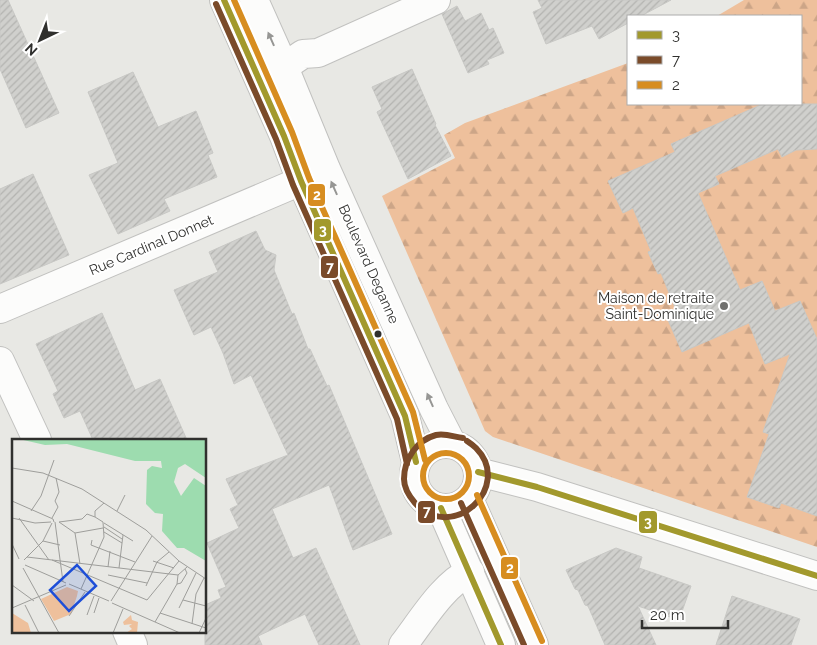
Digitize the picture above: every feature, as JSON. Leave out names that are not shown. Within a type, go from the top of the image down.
[{"type":"street","name":"Boulevard Deganne","points":[[224,0],[284,136],[301,181],[405,416],[416,462]]},
{"type":"street","name":"Boulevard Deganne","points":[[254,0],[326,169],[434,409],[452,444]]},
{"type":"street","points":[[284,67],[303,54],[318,53],[436,0]]},
{"type":"street","name":"Rue Cardinal Donnet","points":[[0,309],[301,181]]},
{"type":"street","points":[[0,361],[37,439]]},
{"type":"street","points":[[441,444],[452,444],[461,447],[470,454],[478,472],[478,482],[475,491],[468,500],[451,508],[441,508],[431,505],[423,499],[413,482],[413,472],[416,462],[422,453],[431,447],[441,444]]},
{"type":"street","points":[[478,472],[537,486],[817,576]]},
{"type":"street","points":[[468,500],[534,645]]},
{"type":"street","points":[[441,508],[501,645]]},
{"type":"street","points":[[403,645],[442,593],[460,577],[470,572]]},
{"type":"street","points":[[127,632],[133,645]]},
{"type":"green space","points":[[744,0],[817,0],[817,547],[493,437],[485,431],[382,196],[455,158],[444,135],[465,123],[627,63],[627,105],[802,105],[802,15],[719,15]]},
{"type":"building","points":[[0,0],[8,0],[59,113],[26,128],[0,69]]},
{"type":"building","points":[[538,0],[671,0],[643,15],[627,15],[627,24],[599,39],[592,26],[546,44],[533,12],[542,8]]},
{"type":"building","points":[[457,6],[465,21],[481,13],[489,30],[493,28],[504,53],[487,60],[489,64],[468,73],[442,14]]},
{"type":"building","points":[[412,69],[435,125],[451,156],[408,179],[377,112],[382,109],[372,87]]},
{"type":"building","points":[[133,72],[158,127],[196,111],[213,153],[208,155],[217,177],[164,199],[170,211],[118,234],[89,175],[118,163],[88,92]]},
{"type":"building","name":"Maison de retraite Saint-Dominique","points":[[817,104],[817,149],[796,150],[782,157],[778,149],[715,176],[719,184],[698,193],[740,290],[762,281],[775,311],[800,301],[817,339],[817,516],[781,503],[779,508],[747,497],[769,434],[763,432],[790,354],[765,364],[749,323],[682,352],[668,320],[678,315],[661,273],[658,274],[648,252],[651,251],[633,208],[623,213],[608,181],[675,152],[671,144],[761,105]]},
{"type":"building","points":[[33,174],[69,255],[0,284],[0,189]]},
{"type":"building","points":[[256,231],[265,250],[276,255],[274,270],[292,314],[294,313],[308,349],[310,349],[327,386],[329,385],[392,534],[353,550],[329,485],[272,509],[293,558],[316,548],[360,645],[319,645],[305,614],[258,636],[262,645],[205,645],[206,605],[221,598],[218,590],[226,587],[207,543],[239,528],[230,509],[238,505],[226,479],[288,455],[251,375],[234,384],[211,327],[194,335],[174,290],[218,272],[209,252]]},
{"type":"building","points":[[102,313],[135,390],[160,379],[187,439],[93,439],[80,411],[64,418],[53,394],[58,391],[36,344]]},
{"type":"building","points":[[616,548],[642,557],[639,568],[691,586],[679,620],[638,606],[656,645],[605,645],[588,606],[585,605],[578,590],[575,589],[566,570]]},
{"type":"building","points":[[732,596],[800,619],[791,645],[716,645]]},
{"type":"transit line","name":"3","points":[[224,0],[284,136],[301,181],[405,416],[416,462]]},
{"type":"transit line","name":"2","points":[[234,0],[292,132],[309,178],[413,412],[425,460]]},
{"type":"transit line","name":"7","points":[[216,4],[276,139],[293,185],[397,419],[407,464]]},
{"type":"transit line","name":"7","points":[[463,438],[447,435],[436,435],[429,438],[413,451],[406,464],[404,482],[406,489],[415,503],[430,514],[445,517],[461,514],[474,506],[483,493],[488,479],[486,463],[476,448],[467,441]]},
{"type":"transit line","name":"2","points":[[441,453],[451,453],[465,463],[469,476],[465,489],[459,495],[451,499],[441,499],[427,489],[423,481],[423,471],[433,457],[441,453]]},
{"type":"transit line","name":"3","points":[[478,472],[537,487],[817,576]]},
{"type":"transit line","name":"2","points":[[477,495],[542,641]]},
{"type":"transit line","name":"7","points":[[461,503],[524,645]]},
{"type":"transit line","name":"3","points":[[441,508],[501,645]]},
{"type":"place","name":"Maison de retraite Saint-Dominique","points":[[724,306]]}]
